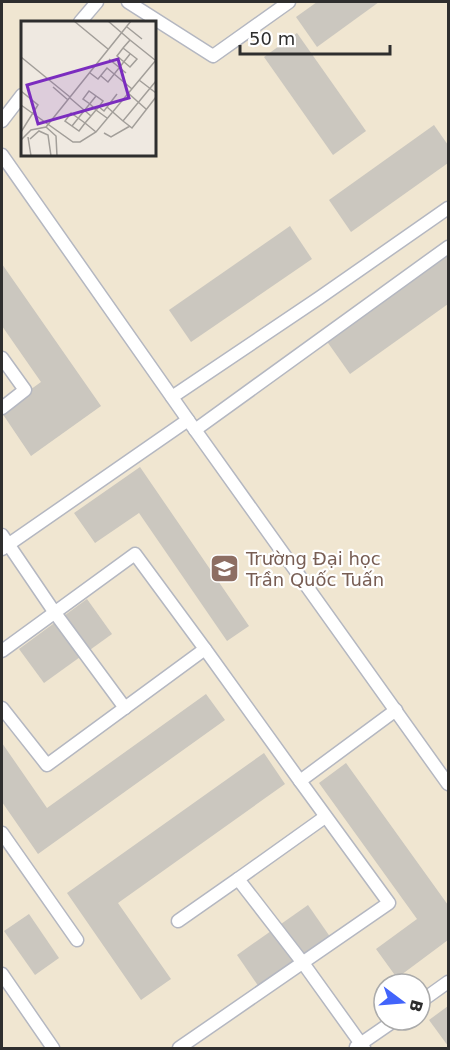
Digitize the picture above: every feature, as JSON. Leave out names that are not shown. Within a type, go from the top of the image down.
[{"type":"lane","points":[[81,21],[97,2]]},
{"type":"lane","points":[[128,2],[213,56],[289,2]]},
{"type":"lane","points":[[2,121],[21,96]]},
{"type":"lane","points":[[2,154],[448,784]]},
{"type":"lane","points":[[172,397],[320,298],[448,207]]},
{"type":"lane","points":[[125,708],[4,543],[192,425],[448,247]]},
{"type":"lane","points":[[2,358],[25,390],[2,408]]},
{"type":"lane","points":[[2,651],[135,554],[389,903],[179,1048]]},
{"type":"lane","points":[[2,708],[46,765],[205,649]]},
{"type":"lane","points":[[300,781],[396,710]]},
{"type":"lane","points":[[178,921],[325,818]]},
{"type":"lane","points":[[2,834],[77,940]]},
{"type":"lane","points":[[238,879],[303,963],[360,1047],[379,1032]]},
{"type":"lane","points":[[2,974],[53,1048]]},
{"type":"lane","points":[[432,993],[448,982]]},
{"type":"shaded area","name":"Trường Đại học Trần Quốc Tuấn","points":[[2,2],[448,2],[448,1048],[2,1048]]},
{"type":"building","points":[[317,2],[379,2],[317,47],[296,17]]},
{"type":"building","points":[[297,33],[366,131],[333,155],[264,57]]},
{"type":"building","points":[[434,125],[448,145],[448,163],[351,232],[329,200]]},
{"type":"building","points":[[290,226],[312,259],[191,342],[169,310]]},
{"type":"building","points":[[448,242],[448,304],[350,374],[321,333]]},
{"type":"building","points":[[2,264],[101,406],[31,456],[2,413],[2,410],[41,382],[2,326]]},
{"type":"building","points":[[140,467],[249,626],[227,641],[139,513],[95,543],[74,513]]},
{"type":"building","points":[[87,599],[112,634],[44,683],[19,649]]},
{"type":"building","points":[[206,694],[225,720],[38,854],[2,802],[2,743],[47,808]]},
{"type":"building","points":[[264,753],[285,784],[118,903],[171,979],[141,1000],[67,893]]},
{"type":"building","points":[[346,763],[448,905],[448,940],[405,972],[393,972],[376,949],[417,919],[319,783]]},
{"type":"building","points":[[308,905],[333,941],[261,990],[237,955]]},
{"type":"building","points":[[29,914],[59,958],[35,975],[4,931]]},
{"type":"building","points":[[448,1006],[448,1046],[432,1024],[432,1018]]},
{"type":"place","name":"Trường Đại học Trần Quốc Tuấn","points":[[225,569]]}]
